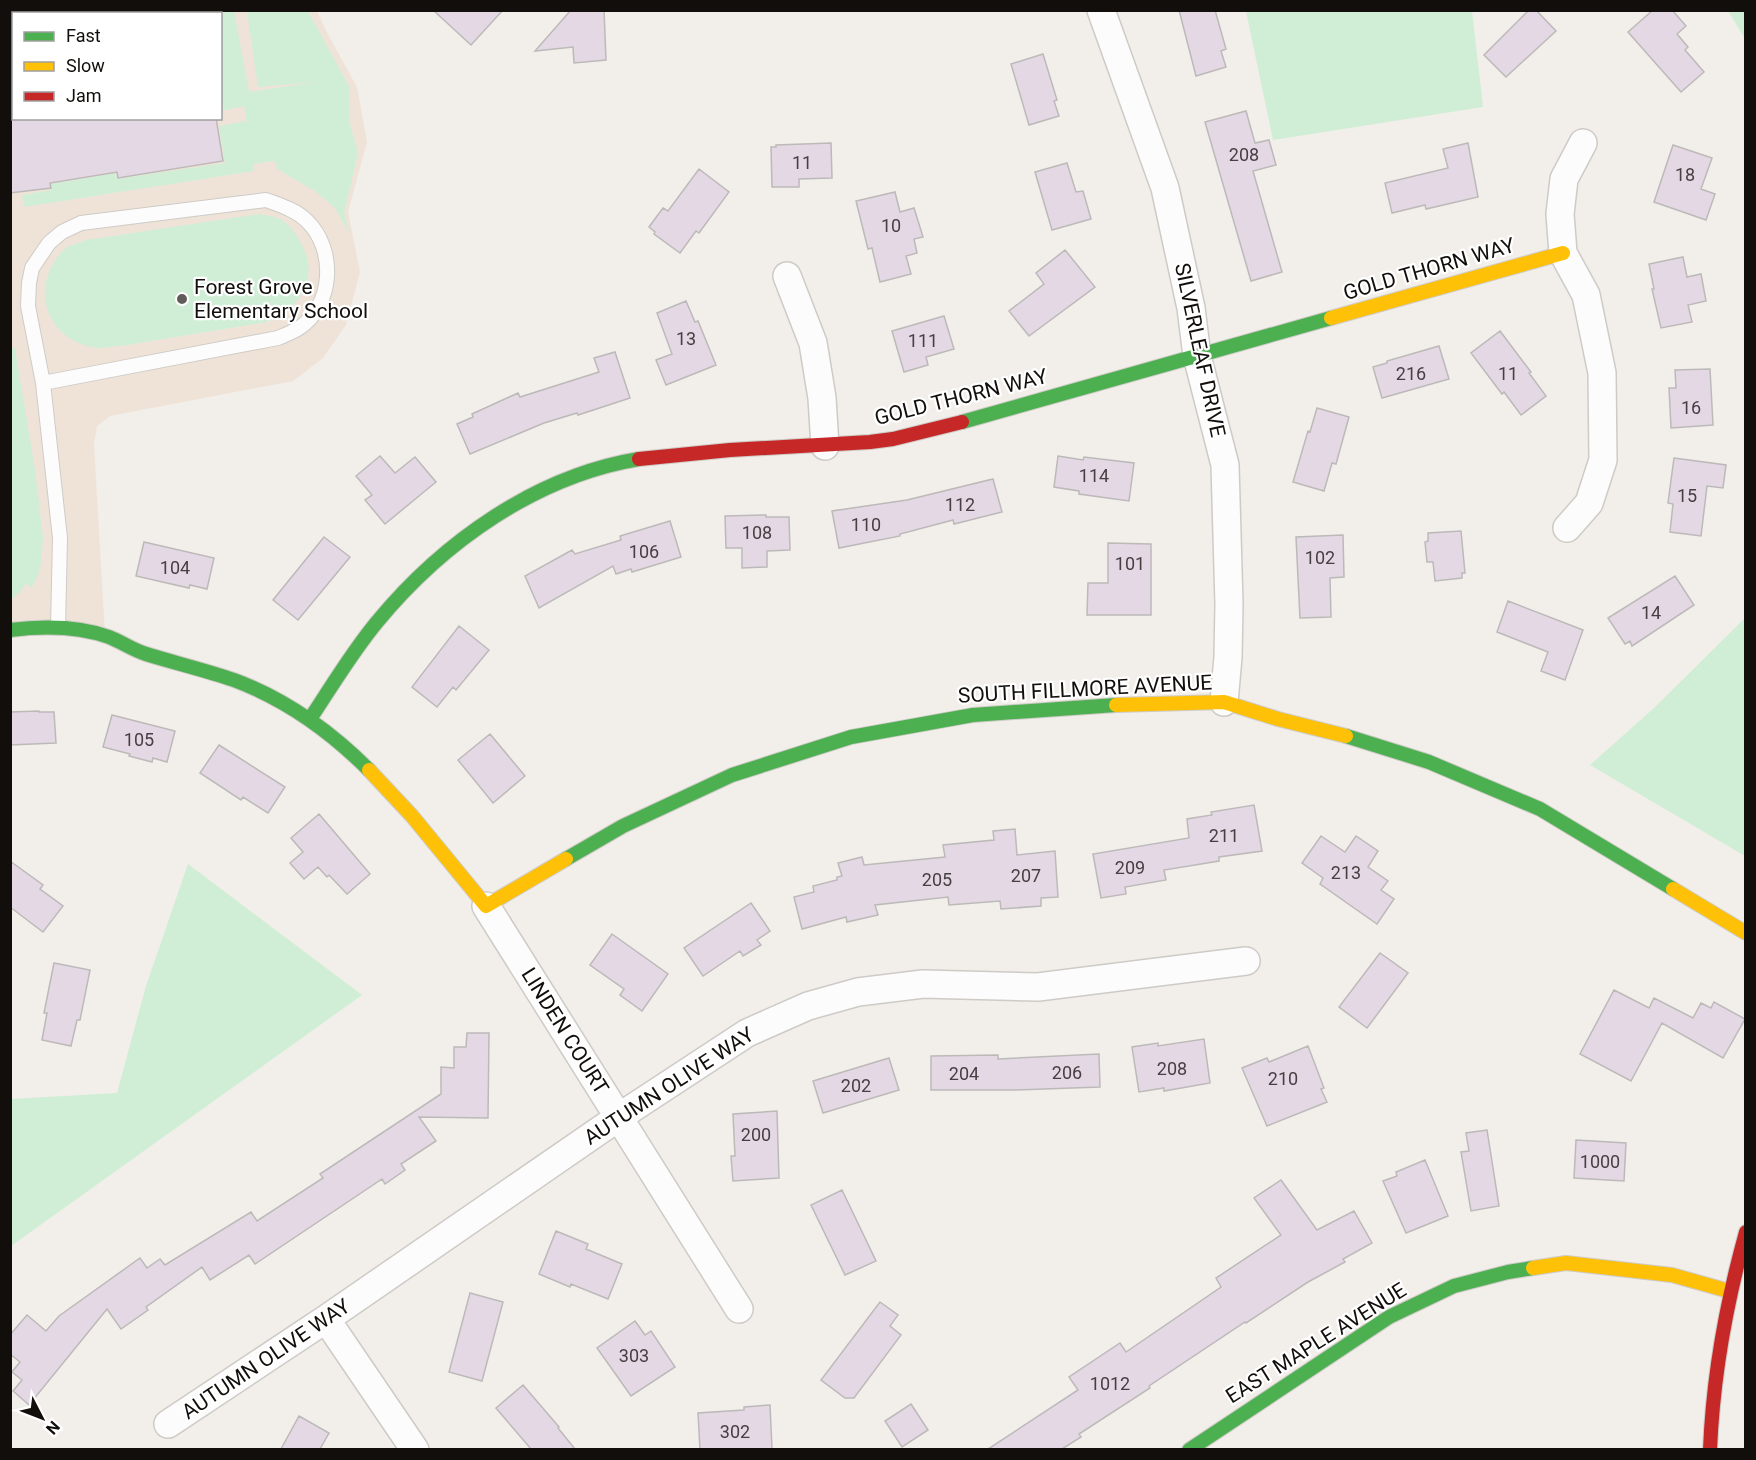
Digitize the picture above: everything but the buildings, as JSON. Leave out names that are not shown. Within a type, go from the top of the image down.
[{"type":"street","name":"SILVERLEAF DRIVE","points":[[1101,10],[1165,188],[1191,308],[1197,356],[1225,465],[1229,604],[1224,702]]},
{"type":"street","points":[[1567,528],[1589,503],[1603,460],[1602,373],[1586,295],[1563,253],[1560,213],[1564,179],[1583,143]]},
{"type":"street","name":"GOLD THORN WAY","points":[[310,719],[348,661],[386,612],[426,570],[517,503],[559,483],[612,464],[709,452],[825,446],[891,439],[933,430],[1563,253]]},
{"type":"street","points":[[787,276],[813,343],[822,398],[825,446]]},
{"type":"street","points":[[10,630],[58,628],[105,635],[141,652],[217,674],[264,693],[310,719],[359,758],[400,801],[486,906]]},
{"type":"street","name":"SOUTH FILLMORE AVENUE","points":[[486,906],[623,826],[672,802],[732,775],[850,737],[910,724],[973,715],[1122,705],[1224,702],[1429,762],[1540,809],[1746,933]]},
{"type":"street","name":"LINDEN COURT","points":[[486,906],[739,1309]]},
{"type":"street","name":"AUTUMN OLIVE WAY","points":[[168,1424],[326,1319],[619,1117],[747,1033],[808,1006],[858,992],[923,984],[1038,987],[1246,961]]},
{"type":"street","points":[[1710,1449],[1710,1423],[1729,1291],[1746,1232]]},
{"type":"street","name":"EAST MAPLE AVENUE","points":[[1189,1449],[1389,1317],[1454,1286],[1508,1272],[1566,1263],[1672,1275],[1729,1291]]},
{"type":"street","points":[[326,1319],[415,1449]]},
{"type":"lane","points":[[43,383],[278,338],[301,328],[314,313],[326,291],[328,270],[322,243],[308,221],[289,208],[266,200],[81,223],[62,232],[39,256],[30,276],[28,306],[43,383],[60,538],[58,628]]},
{"type":"shaded area","name":"Forest Grove Elementary School","points":[[10,11],[317,11],[357,87],[367,142],[348,212],[360,272],[346,325],[323,358],[293,381],[110,416],[97,426],[94,445],[105,635],[11,630]]},
{"type":"green space","points":[[181,10],[234,11],[249,92],[315,82],[258,87],[247,11],[308,11],[350,88],[350,125],[358,153],[344,213],[350,234],[335,208],[315,191],[277,169],[275,161],[253,164],[254,171],[24,207],[22,195],[52,190],[52,184],[116,173],[117,179],[225,163],[219,126],[245,121],[247,124],[244,106],[222,111],[222,12],[169,12]]},
{"type":"green space","points":[[1246,11],[1472,11],[1483,107],[1273,140]]},
{"type":"green space","points":[[1728,11],[1745,11],[1745,39]]},
{"type":"green space","points":[[260,214],[282,220],[294,231],[307,257],[309,269],[303,291],[297,301],[267,322],[98,348],[72,340],[53,322],[45,298],[45,285],[55,261],[69,246],[86,240]]},
{"type":"green space","points":[[15,348],[35,470],[43,537],[41,562],[32,588],[26,583],[11,600],[10,349]]},
{"type":"green space","points":[[1745,612],[1745,856],[1590,765],[1654,708],[1744,619]]},
{"type":"green space","points":[[188,864],[362,995],[11,1246],[11,1099],[117,1093],[146,986]]},
{"type":"traffic: fast","points":[[962,422],[1331,318]]},
{"type":"traffic: fast","points":[[310,719],[377,622],[431,565],[462,540],[494,517],[564,480],[639,459]]},
{"type":"traffic: fast","points":[[10,630],[60,628],[97,633],[146,654],[234,680],[271,697],[306,718],[369,770]]},
{"type":"traffic: fast","points":[[566,859],[623,826],[732,775],[851,737],[973,715],[1116,705]]},
{"type":"traffic: fast","points":[[1346,736],[1429,762],[1540,809],[1673,889]]},
{"type":"traffic: fast","points":[[1189,1450],[1389,1317],[1454,1286],[1533,1268]]},
{"type":"traffic: slow","points":[[1331,318],[1563,253]]},
{"type":"traffic: slow","points":[[1116,705],[1224,702],[1278,719],[1346,736]]},
{"type":"traffic: slow","points":[[369,770],[412,816],[486,906],[566,859]]},
{"type":"traffic: slow","points":[[1673,889],[1746,933]]},
{"type":"traffic: slow","points":[[1533,1268],[1566,1263],[1672,1275],[1729,1291]]},
{"type":"traffic: jam","points":[[639,459],[730,450],[870,442],[893,439],[962,422]]},
{"type":"traffic: jam","points":[[1710,1450],[1714,1394],[1722,1340],[1732,1286],[1746,1232]]},
{"type":"place","name":"Forest Grove Elementary School","points":[[182,299]]}]
